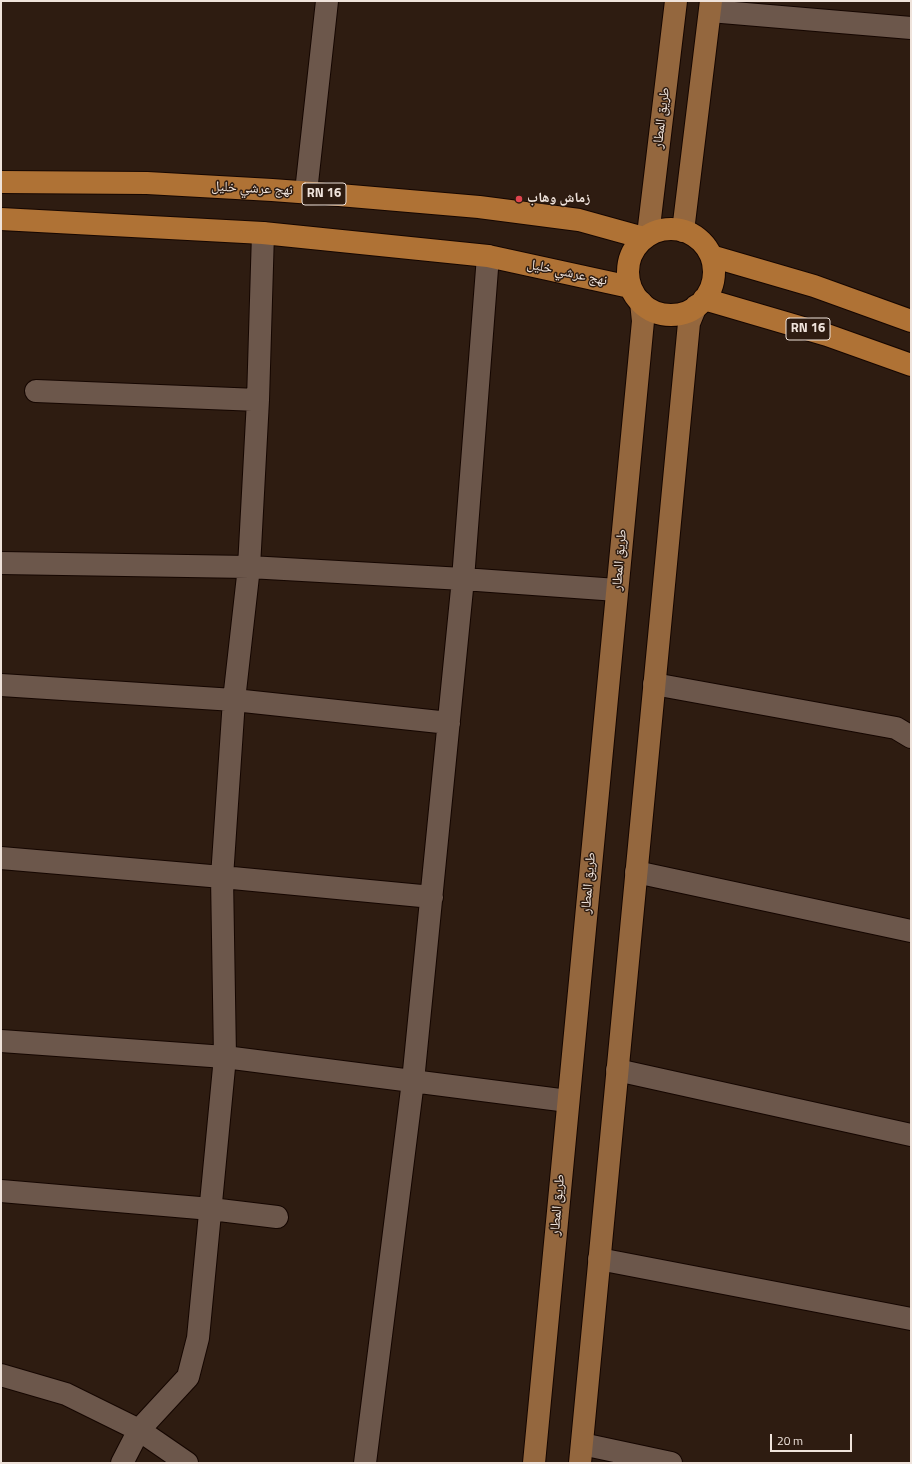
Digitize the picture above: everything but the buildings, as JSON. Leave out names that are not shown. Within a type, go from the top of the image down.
[{"type":"highway","name":"نهج عرشي خليل","points":[[1,182],[147,183],[306,192],[479,207],[578,220],[646,236]]},
{"type":"highway","name":"نهج عرشي خليل","points":[[1,220],[263,233],[488,256],[636,295]]},
{"type":"highway","points":[[676,229],[683,231],[690,233],[703,243],[711,256],[713,263],[713,278],[708,292],[700,302],[681,313],[664,314],[648,308],[636,295],[627,270],[629,261],[637,244],[646,236],[661,230],[676,229]]},
{"type":"highway","points":[[711,256],[814,286],[911,321]]},
{"type":"highway","name":"RN 16","points":[[700,302],[827,335],[911,365]]},
{"type":"main road","points":[[676,4],[710,6],[683,231]]},
{"type":"main road","name":"طريق المطار","points":[[646,236],[676,4]]},
{"type":"main road","name":"طريق المطار","points":[[534,1463],[643,321],[636,295]]},
{"type":"main road","points":[[581,1453],[689,323],[700,302]]},
{"type":"street","points":[[306,192],[327,1]]},
{"type":"street","points":[[710,6],[911,28]]},
{"type":"street","points":[[122,1463],[139,1430],[188,1377],[198,1338],[225,1057],[222,876],[234,700],[250,566],[258,400],[263,233]]},
{"type":"street","points":[[365,1463],[413,1081],[432,896],[463,579],[488,256]]},
{"type":"street","points":[[36,391],[258,400]]},
{"type":"street","points":[[1,563],[250,566],[617,590]]},
{"type":"street","points":[[654,684],[896,728],[911,737]]},
{"type":"street","points":[[1,685],[234,700],[449,723]]},
{"type":"street","points":[[1,858],[222,876],[432,896]]},
{"type":"street","points":[[636,872],[911,931]]},
{"type":"street","points":[[1,1041],[225,1057],[568,1101]]},
{"type":"street","points":[[617,1070],[911,1135]]},
{"type":"street","points":[[1,1191],[211,1209],[277,1217]]},
{"type":"street","points":[[599,1259],[911,1320]]},
{"type":"street","points":[[1,1374],[66,1394],[139,1430],[187,1463]]},
{"type":"street","points":[[581,1453],[671,1463]]},
{"type":"place","name":"زماش وهاب","points":[[519,199]]}]
